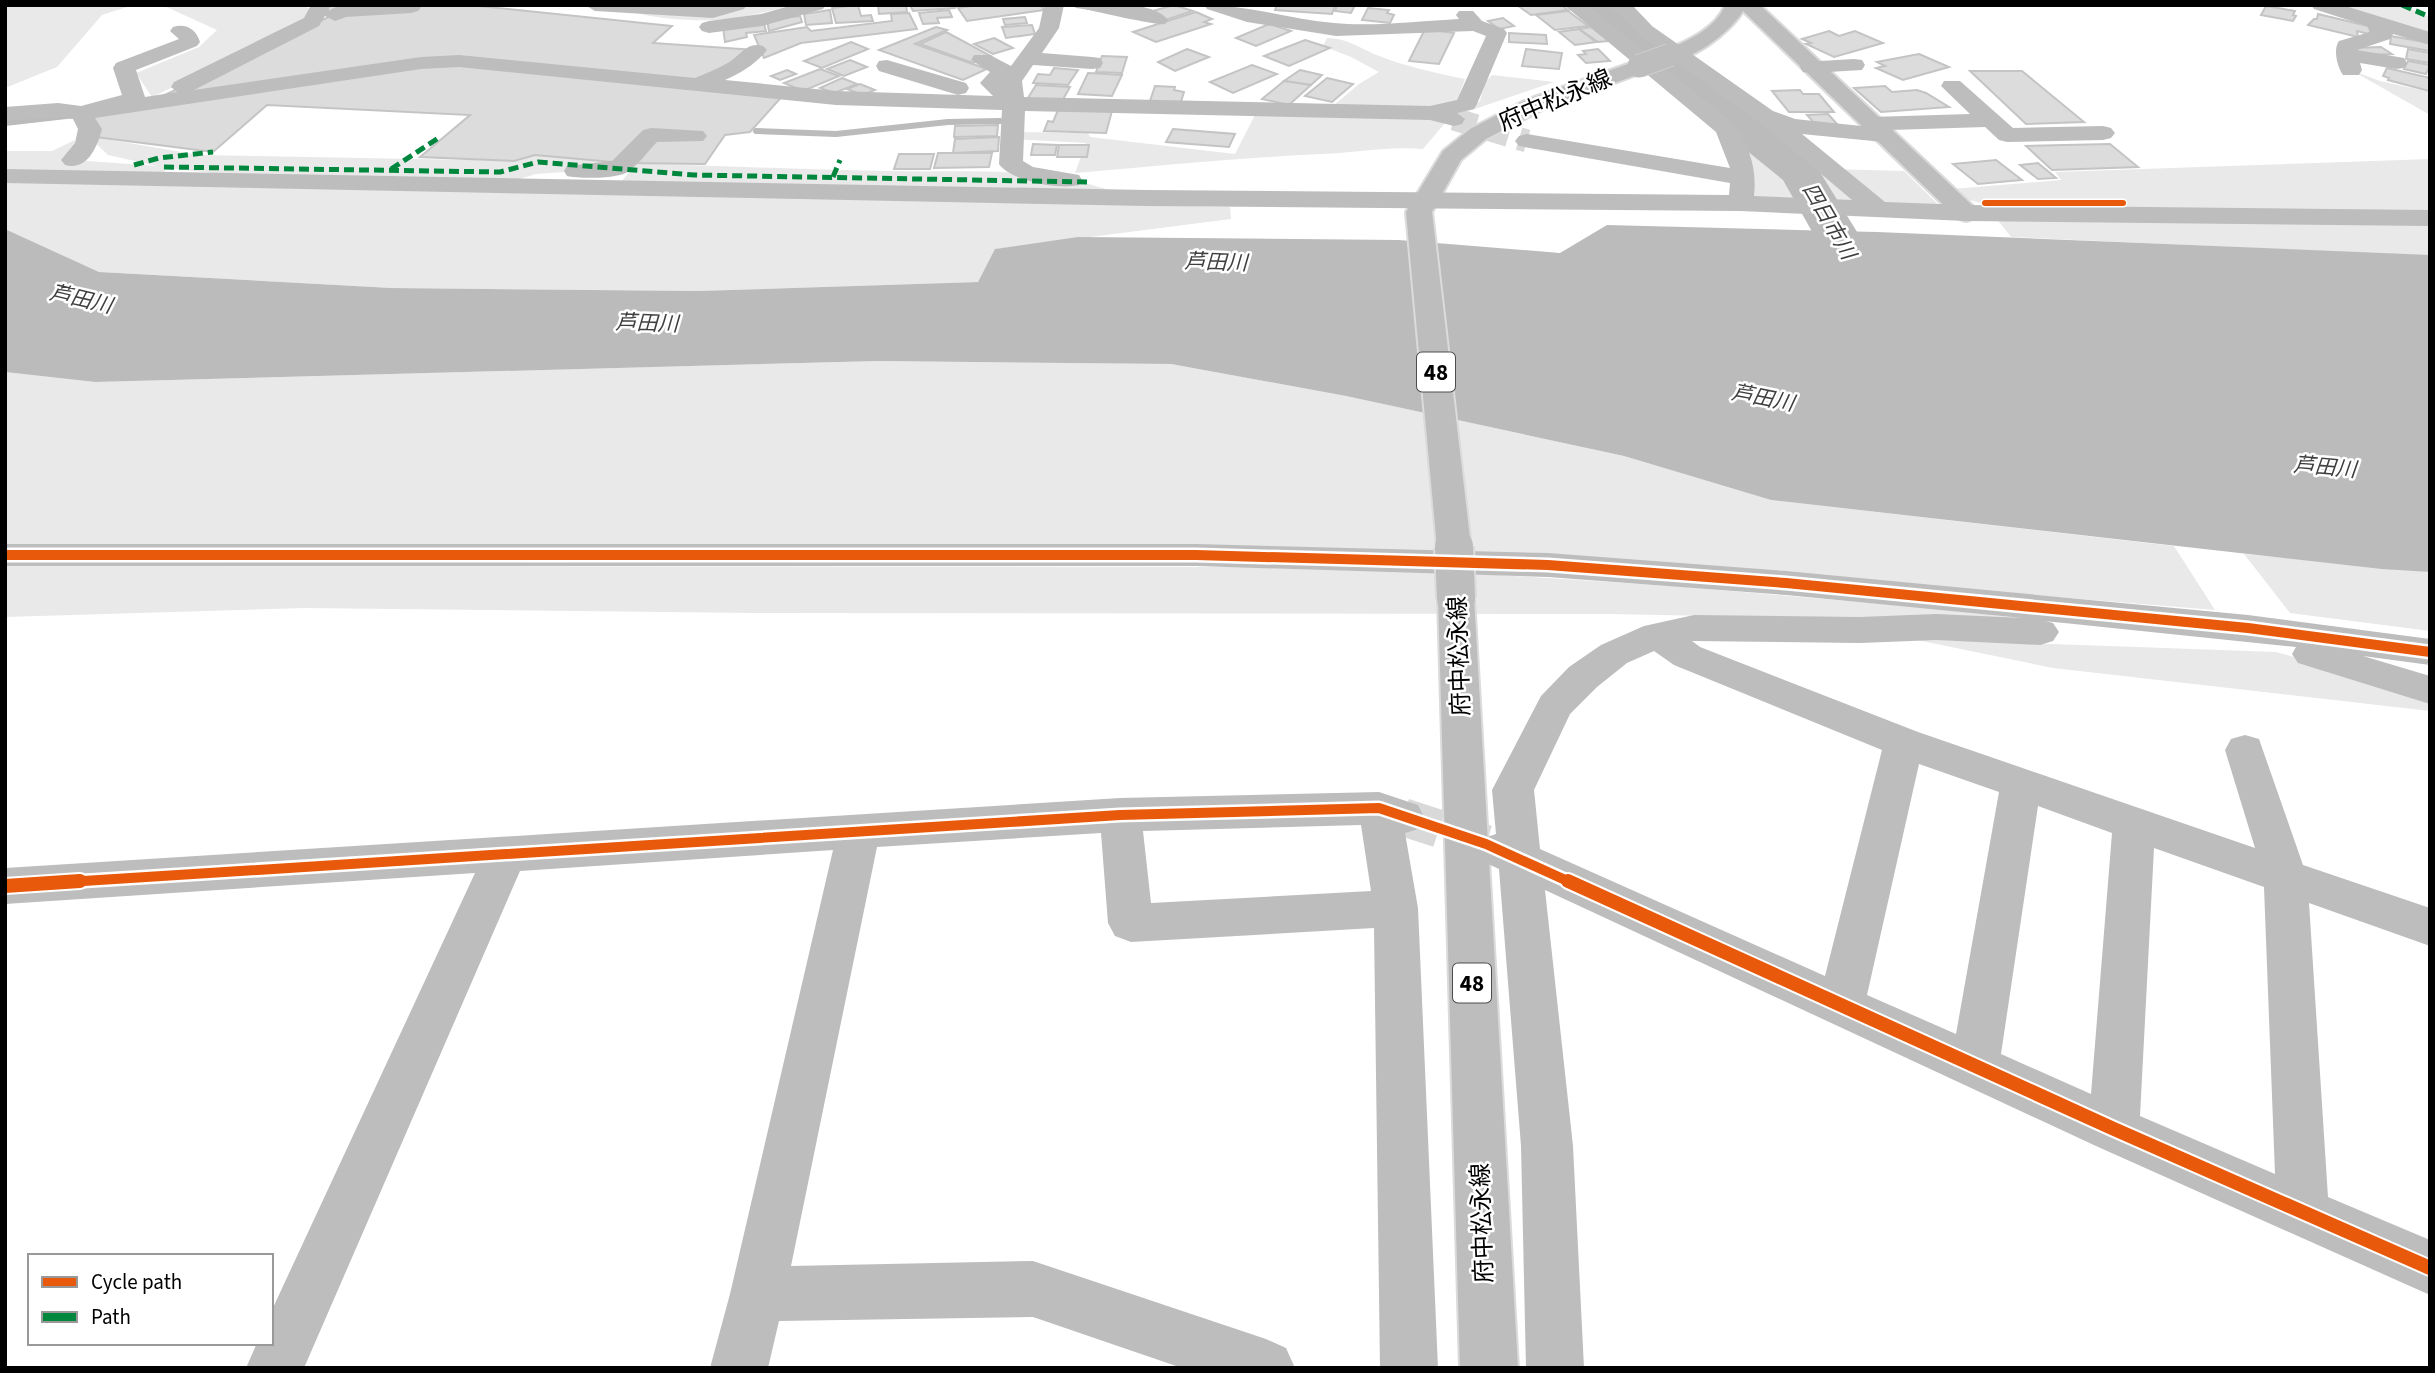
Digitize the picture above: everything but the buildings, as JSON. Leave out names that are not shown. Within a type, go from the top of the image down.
[{"type":"street","points":[[595,5],[713,12],[737,5]]},
{"type":"street","points":[[709,27],[762,20],[816,5]]},
{"type":"street","points":[[1054,5],[1049,27],[1011,81],[1014,103],[1011,164],[1026,173],[1148,191],[1146,198]]},
{"type":"street","points":[[1092,5],[1122,7],[1158,20]]},
{"type":"street","points":[[1458,5],[1475,25]]},
{"type":"street","points":[[1574,5],[1726,128],[1740,151],[1743,191]]},
{"type":"street","points":[[1613,5],[1627,11],[1673,54],[1764,115],[1871,210]]},
{"type":"street","name":"府中松永線","points":[[1489,1368],[1453,540],[1423,206],[1451,156],[1478,134],[1534,105],[1691,47],[1720,26],[1734,11],[1735,5]]},
{"type":"street","points":[[1748,5],[1966,213]]},
{"type":"street","points":[[148,103],[332,13],[411,7]]},
{"type":"street","points":[[2312,9],[2380,24],[2430,39]]},
{"type":"street","points":[[1216,14],[1257,13],[1347,22],[1475,25],[1497,33],[1466,104],[1430,113]]},
{"type":"street","points":[[2380,24],[2376,27],[2383,35],[2346,45],[2348,62],[2396,63]]},
{"type":"street","points":[[81,113],[134,98],[124,68],[190,42],[188,36],[180,31]]},
{"type":"street","points":[[699,84],[735,68],[756,50]]},
{"type":"street","points":[[1027,58],[1092,64]]},
{"type":"street","points":[[982,60],[1004,71],[991,83],[1014,103]]},
{"type":"street","points":[[244,81],[459,61],[836,98],[1430,113],[1454,119]]},
{"type":"street","points":[[1811,67],[1854,65]]},
{"type":"street","points":[[887,66],[1014,103]]},
{"type":"street","points":[[5,114],[58,110],[81,113],[148,103],[300,69]]},
{"type":"street","points":[[1952,86],[2007,135],[2103,133]]},
{"type":"street","points":[[1321,112],[1349,91]]},
{"type":"street","points":[[73,160],[86,144],[90,128],[81,113]]},
{"type":"street","points":[[1764,115],[1791,125],[1877,130],[1991,120]]},
{"type":"street","points":[[499,186],[529,175],[619,168],[651,135],[695,136]]},
{"type":"street","points":[[1527,141],[1743,191],[1871,210],[1966,213],[2332,213],[2430,206]]},
{"type":"street","points":[[5,165],[73,160],[170,168],[164,179]]},
{"type":"street","points":[[5,176],[1146,198],[1423,206],[1743,191]]},
{"type":"street","points":[[2123,203],[2430,218]]},
{"type":"street","points":[[5,555],[592,553],[1321,557],[1548,565],[1768,581],[2248,628],[2430,652]]},
{"type":"street","points":[[1555,1368],[1547,1146],[1503,851],[1513,790],[1555,706],[1583,677],[1615,654],[1657,635],[1694,628],[1860,630],[1936,627],[2232,640],[2248,628]]},
{"type":"street","points":[[2248,628],[2321,659],[2430,690]]},
{"type":"street","points":[[1657,635],[1687,656],[1904,743],[2430,927]]},
{"type":"street","points":[[1842,1006],[1904,743]]},
{"type":"street","points":[[2245,750],[2285,875],[2303,1211]]},
{"type":"street","points":[[1975,1065],[2021,783]]},
{"type":"street","points":[[5,886],[1120,815],[1391,812],[1409,1368]]},
{"type":"street","points":[[1120,815],[1131,923],[1396,908]]},
{"type":"street","points":[[2114,1129],[2134,825]]},
{"type":"street","points":[[739,1368],[758,1294],[859,831]]},
{"type":"street","points":[[1503,851],[2114,1129],[2430,1268]]},
{"type":"street","points":[[275,1368],[506,854]]},
{"type":"street","points":[[758,1294],[1033,1289],[1266,1368]]},
{"type":"shaded area","points":[[5,5],[133,5],[102,15],[57,67],[5,88]]},
{"type":"shaded area","points":[[162,5],[304,5],[314,13],[274,39],[152,97],[136,73],[199,47],[217,30]]},
{"type":"shaded area","points":[[609,5],[794,5],[737,18],[700,20],[652,16]]},
{"type":"shaded area","points":[[1583,5],[1613,5],[1627,11],[1830,169],[1904,171],[1947,213],[1740,203],[1739,151]]},
{"type":"shaded area","points":[[2321,5],[2402,5],[2430,17],[2430,39]]},
{"type":"shaded area","points":[[1327,38],[1346,41],[1408,66],[1465,79],[1457,101],[1426,110],[1327,111],[1359,84],[1379,72],[1323,46]]},
{"type":"shaded area","points":[[2351,70],[2380,81],[2430,92],[2430,115]]},
{"type":"shaded area","points":[[1492,75],[1554,82],[1466,112],[1480,101],[1485,82]]},
{"type":"shaded area","points":[[1255,115],[1424,117],[1445,123],[1423,149],[1385,149],[1075,173],[1086,143],[1012,139],[1013,132],[1088,133],[1090,137],[1235,154]]},
{"type":"shaded area","points":[[88,136],[199,155],[517,161],[535,155],[624,163],[619,168],[536,174],[499,185],[213,173],[165,168],[164,179],[5,176],[5,151],[52,151],[75,140],[74,160],[157,166],[108,155]]},
{"type":"shaded area","points":[[2430,159],[2430,256],[2011,237],[1985,204],[1962,198],[1952,189],[2061,180],[2055,172]]},
{"type":"shaded area","points":[[639,160],[652,164],[1004,172],[1060,178],[1118,193],[621,182]]},
{"type":"shaded area","points":[[5,181],[1230,207],[1231,219],[996,249],[978,282],[698,291],[391,288],[99,272],[5,229]]},
{"type":"shaded area","points":[[878,361],[1171,364],[1346,396],[1624,456],[1771,500],[2174,546],[2215,610],[1957,589],[943,546],[5,545],[5,372],[95,382]]},
{"type":"shaded area","points":[[2244,554],[2430,572],[2430,631],[2290,613]]},
{"type":"shaded area","points":[[5,566],[1374,567],[1672,586],[2104,623],[1607,614],[755,613],[304,608],[5,617]]},
{"type":"shaded area","points":[[1912,639],[2276,652],[2430,695],[2430,711],[2053,668]]},
{"type":"water","name":"芦田川","points":[[1607,225],[1877,232],[2430,255],[2430,572],[2382,569],[1771,500],[1624,456],[1346,396],[1171,364],[878,361],[95,382],[5,372],[5,229],[99,272],[391,288],[698,291],[978,282],[995,249],[1078,237],[1399,240],[1560,253]]},
{"type":"waterway","points":[[1077,5],[1096,8]]},
{"type":"waterway","name":"四日市川","points":[[1602,5],[1639,45],[1800,173],[1857,269],[1823,301]]},
{"type":"waterway","points":[[5,123],[75,115]]},
{"type":"waterway","points":[[756,131],[836,134],[948,122],[1000,121]]},
{"type":"tunnel","points":[[1454,119],[1527,141]]},
{"type":"tunnel","points":[[1403,817],[1486,844]]},
{"type":"marked path","points":[[2402,5],[2430,17]]},
{"type":"marked path","points":[[391,169],[440,137]]},
{"type":"marked path","points":[[134,165],[159,158],[213,152]]},
{"type":"marked path","points":[[833,177],[840,160]]},
{"type":"marked path","points":[[164,167],[500,172],[538,162],[694,175],[1087,182]]},
{"type":"cycle path","points":[[1985,203],[2123,203]]},
{"type":"cycle path","points":[[5,555],[1196,555],[1548,565],[1786,583],[2248,628],[2430,652]]},
{"type":"cycle path","points":[[5,886],[1120,815],[1379,808],[1486,844],[2114,1129],[2430,1268]]}]
